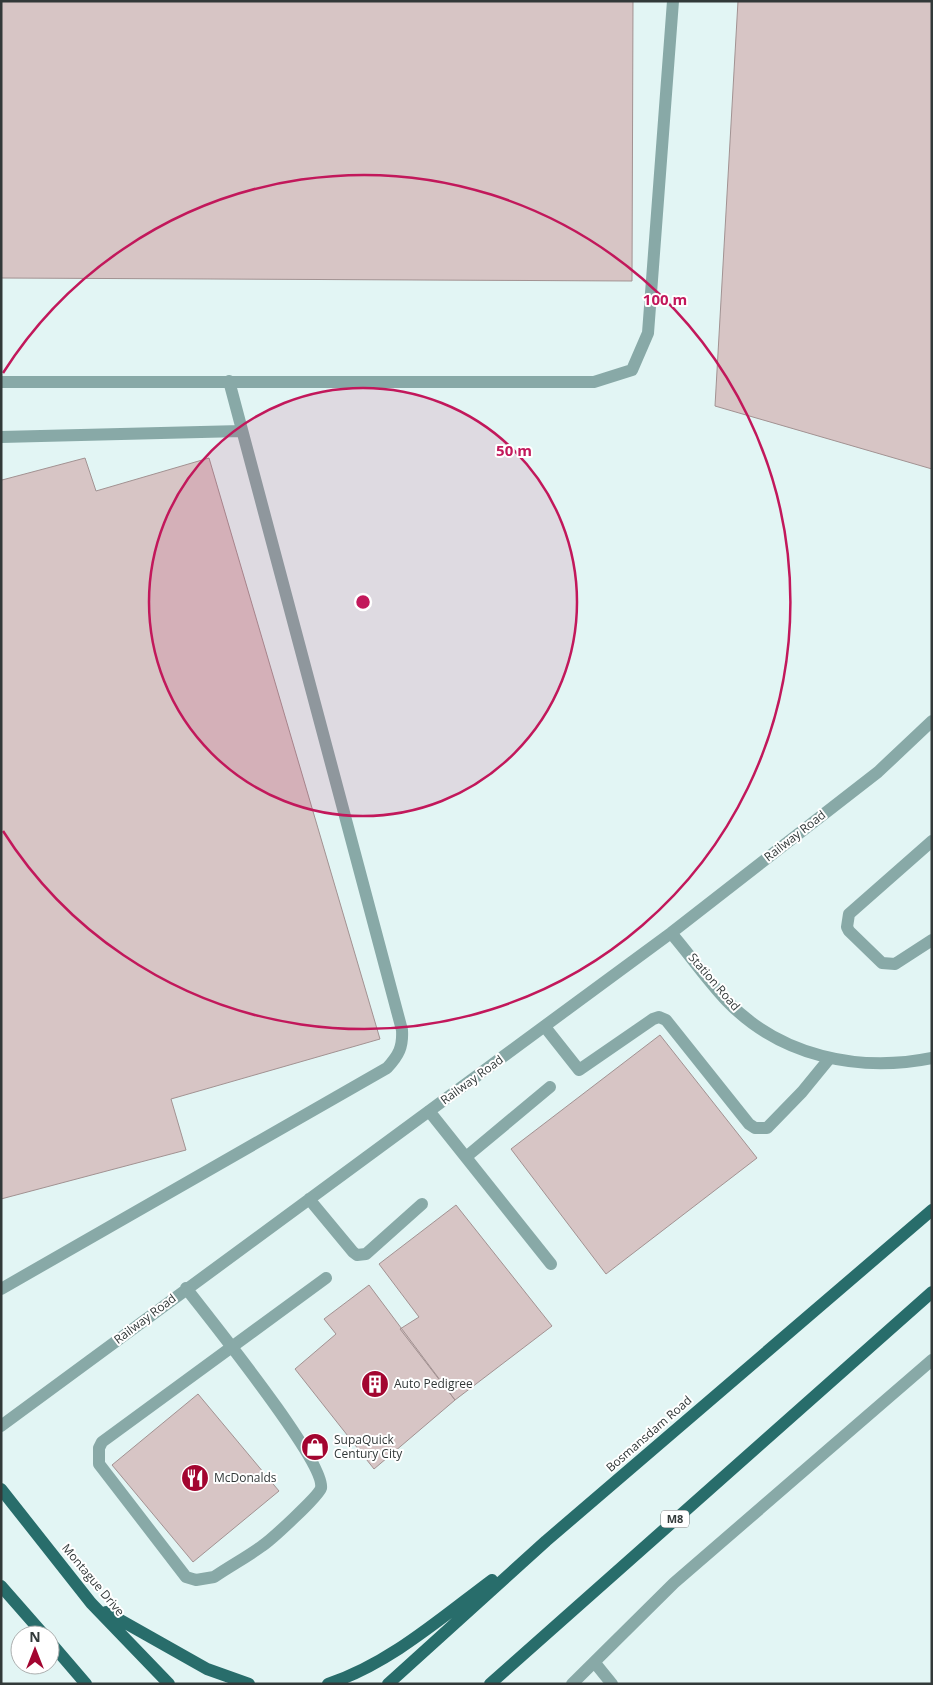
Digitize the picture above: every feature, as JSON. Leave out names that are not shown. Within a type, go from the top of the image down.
[{"type":"main road","name":"Bosmansdam Road","points":[[388,1684],[546,1541],[932,1210]]},
{"type":"main road","name":"M8","points":[[490,1684],[932,1292]]},
{"type":"main road","name":"Montague Drive","points":[[1,1489],[91,1603],[169,1684]]},
{"type":"main road","points":[[328,1684],[360,1671],[388,1655],[546,1541]]},
{"type":"main road","points":[[1,1586],[35,1625]]},
{"type":"main road","points":[[91,1603],[207,1669],[249,1684]]},
{"type":"main road","points":[[60,1654],[86,1684]]},
{"type":"street","points":[[1,382],[594,382],[632,370],[648,333],[673,1]]},
{"type":"street","points":[[1,1289],[387,1068],[399,1055],[403,1045],[402,1030],[229,382]]},
{"type":"street","points":[[1,437],[242,431]]},
{"type":"street","name":"Railway Road","points":[[1,1426],[186,1288],[671,933],[878,772],[932,721]]},
{"type":"street","points":[[932,841],[850,914],[847,927],[882,963],[888,965],[895,964],[932,940]]},
{"type":"street","name":"Station Road","points":[[671,933],[727,1000],[749,1021],[789,1046],[829,1059],[885,1063],[932,1058]]},
{"type":"street","points":[[545,1027],[579,1070],[653,1019],[662,1018],[749,1124],[761,1129],[767,1128],[802,1092],[829,1059]]},
{"type":"street","points":[[466,1157],[550,1087]]},
{"type":"street","points":[[429,1111],[551,1264]]},
{"type":"street","points":[[309,1198],[357,1255],[366,1254],[422,1204]]},
{"type":"street","points":[[186,1288],[231,1347],[313,1461],[321,1488],[318,1495],[263,1546],[214,1577],[196,1580],[186,1577],[99,1464],[99,1448],[102,1442],[231,1347],[326,1278]]},
{"type":"street","points":[[572,1684],[674,1583],[932,1360]]},
{"type":"street","points":[[595,1663],[612,1684]]},
{"type":"building","points":[[1,1],[633,1],[632,281],[1,278]]},
{"type":"building","points":[[738,1],[932,1],[932,469],[715,406]]},
{"type":"building","points":[[85,458],[96,491],[209,458],[380,1039],[171,1099],[186,1150],[1,1199],[1,478],[2,480]]},
{"type":"building","points":[[660,1035],[757,1158],[606,1274],[511,1149]]},
{"type":"building","points":[[456,1205],[552,1326],[455,1400],[400,1329],[419,1317],[379,1264]]},
{"type":"building","name":"Auto Pedigree","points":[[369,1285],[455,1400],[374,1469],[295,1369],[336,1334],[324,1319]]},
{"type":"building","name":"McDonalds","points":[[198,1394],[279,1491],[193,1562],[112,1465]]},
{"type":"place","name":"Auto Pedigree","points":[[375,1384]]},
{"type":"place","name":"SupaQuick Century City","points":[[315,1447]]},
{"type":"place","name":"McDonalds","points":[[195,1478]]}]
